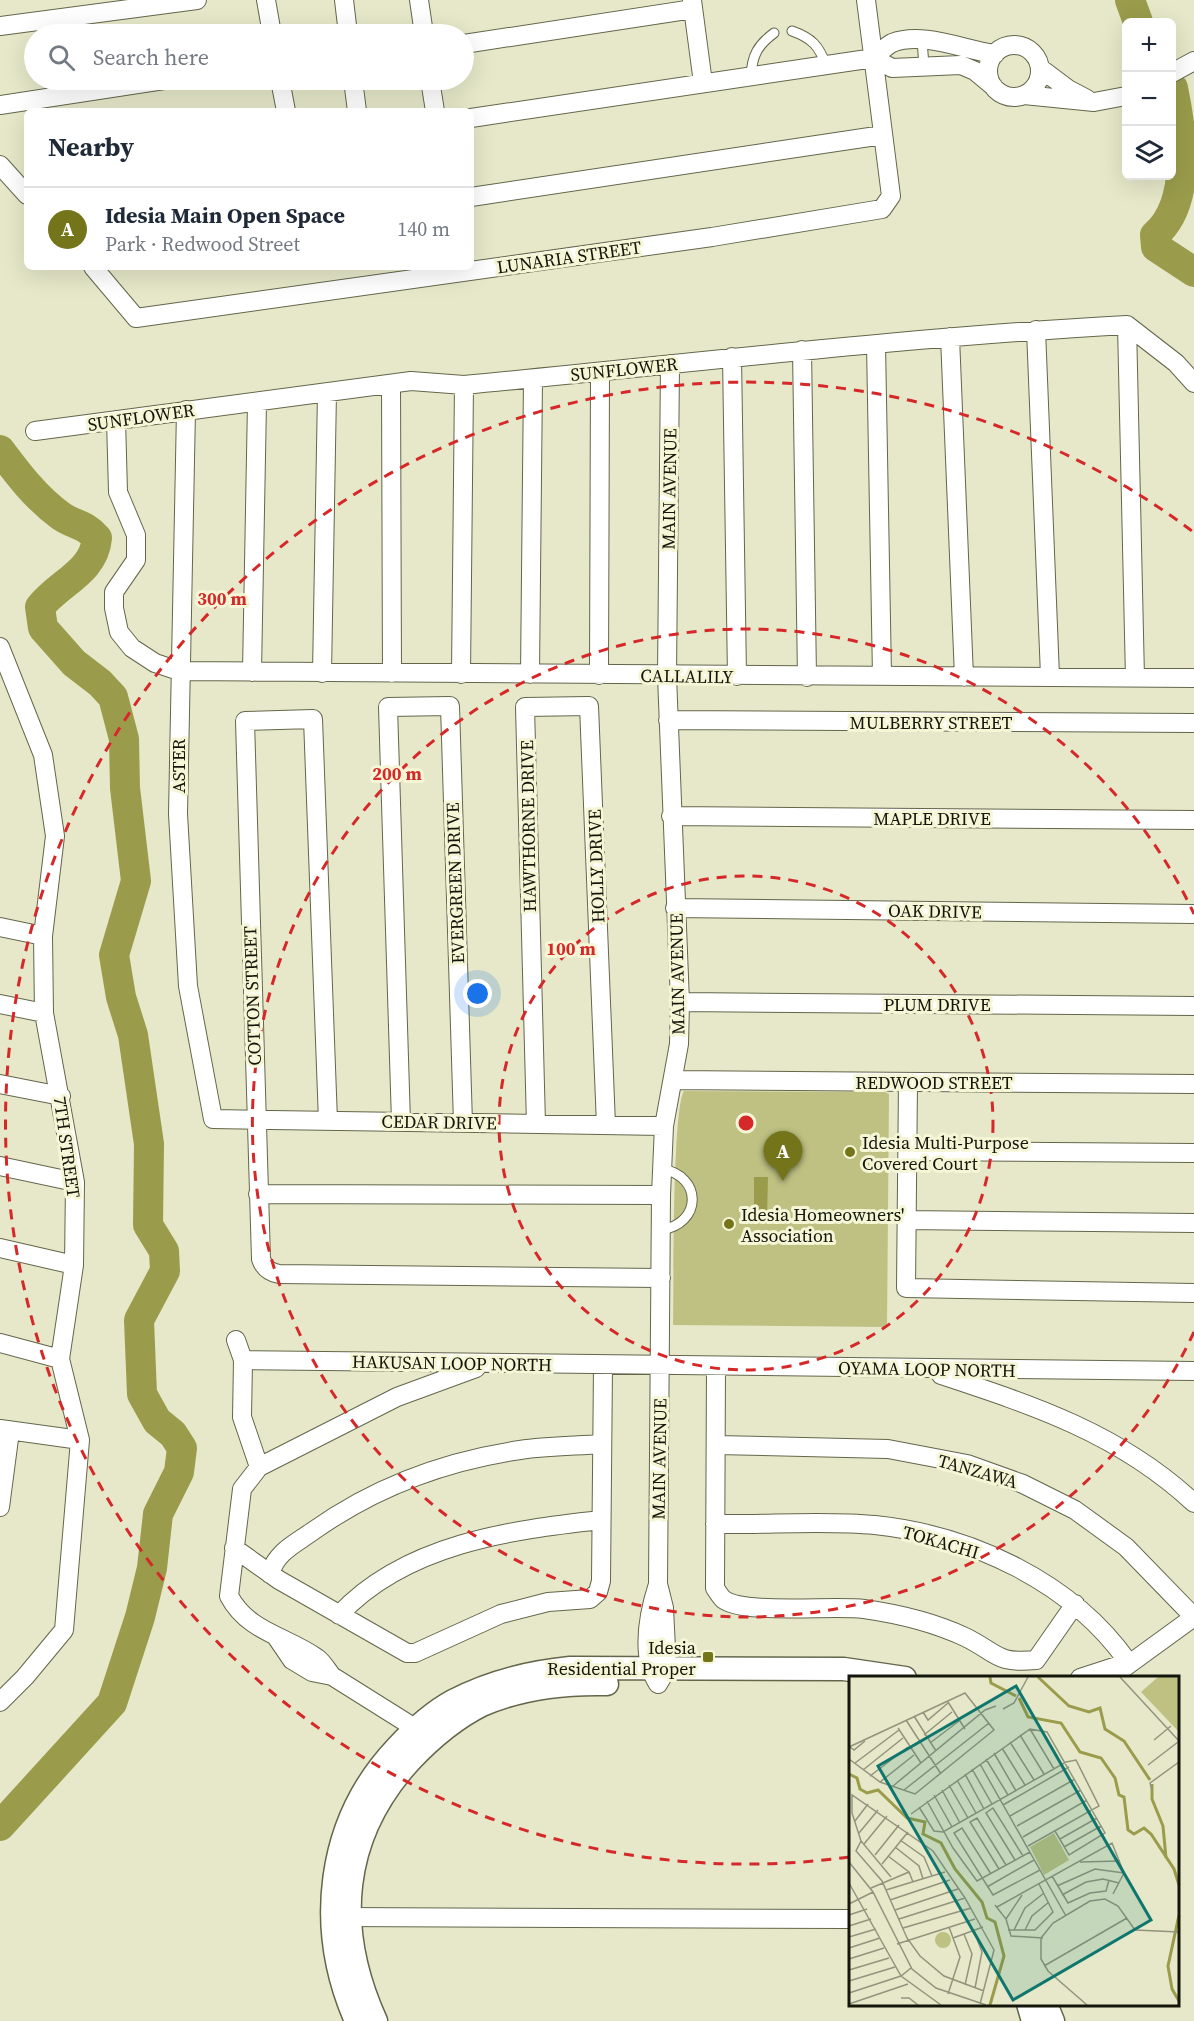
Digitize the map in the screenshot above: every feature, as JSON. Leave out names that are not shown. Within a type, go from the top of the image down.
[{"type":"street","points":[[0,26],[197,0]]},
{"type":"street","points":[[266,0],[271,24]]},
{"type":"street","points":[[344,0],[347,24]]},
{"type":"street","points":[[418,0],[422,24]]},
{"type":"street","points":[[474,197],[883,135],[866,0]]},
{"type":"street","points":[[474,42],[693,4],[703,82]]},
{"type":"street","points":[[474,118],[874,58],[891,44],[922,40],[995,54]]},
{"type":"street","points":[[993,86],[988,69],[995,54],[1002,48],[1018,45],[1032,53],[1040,68],[1068,89],[1094,102]]},
{"type":"street","points":[[874,58],[892,68],[961,65],[975,71],[1007,96],[1024,95],[1094,102],[1122,97]]},
{"type":"street","points":[[1174,72],[1192,62]]},
{"type":"street","points":[[1024,95],[1037,84],[1040,68]]},
{"type":"street","points":[[0,105],[98,90]]},
{"type":"street","points":[[282,90],[285,108]]},
{"type":"street","points":[[354,90],[357,108]]},
{"type":"street","points":[[432,90],[435,108]]},
{"type":"street","name":"LUNARIA STREET","points":[[474,264],[712,237],[882,209],[891,196],[883,135]]},
{"type":"street","points":[[0,165],[24,188]]},
{"type":"street","name":"LUNARIA STREET","points":[[96,270],[136,318],[379,275],[423,270]]},
{"type":"street","points":[[1127,325],[1176,363],[1194,383]]},
{"type":"street","points":[[1127,325],[1135,678]]},
{"type":"street","name":"SUNFLOWER","points":[[35,431],[411,381],[464,385],[600,373],[802,350],[1036,330],[1127,325]]},
{"type":"street","points":[[1036,330],[1050,676]]},
{"type":"street","points":[[950,337],[964,677]]},
{"type":"street","points":[[876,344],[882,676]]},
{"type":"street","points":[[802,350],[807,677]]},
{"type":"street","points":[[732,357],[737,676]]},
{"type":"street","name":"MAIN AVENUE","points":[[658,1674],[664,1608],[658,1584],[661,1195],[664,1126],[679,1044],[680,1002],[667,676],[670,364]]},
{"type":"street","points":[[598,675],[600,373]]},
{"type":"street","points":[[530,675],[533,379]]},
{"type":"street","points":[[391,384],[392,673]]},
{"type":"street","points":[[461,674],[464,385]]},
{"type":"street","points":[[321,673],[327,392]]},
{"type":"street","points":[[252,672],[257,402]]},
{"type":"street","name":"ASTER","points":[[186,410],[179,671],[178,814],[188,986],[213,1119]]},
{"type":"street","name":"CALLALILY","points":[[116,420],[118,492],[136,535],[136,560],[114,592],[114,608],[119,632],[132,648],[155,663],[179,671],[1194,678]]},
{"type":"street","name":"7TH STREET","points":[[0,647],[43,755],[56,836],[43,936],[44,1013],[75,1182],[74,1264],[60,1359],[80,1440],[64,1630],[25,1677],[0,1702]]},
{"type":"street","name":"EVERGREEN DRIVE","points":[[401,1122],[388,707],[450,706],[463,1123]]},
{"type":"street","name":"HOLLY DRIVE","points":[[525,707],[589,706],[606,1125]]},
{"type":"street","name":"HAWTHORNE DRIVE","points":[[525,707],[536,1124]]},
{"type":"street","name":"COTTON STREET","points":[[328,1121],[313,718],[245,721],[258,1194],[261,1259],[267,1270],[279,1274],[661,1278]]},
{"type":"street","name":"MULBERRY STREET","points":[[668,720],[1194,723]]},
{"type":"street","name":"MAPLE DRIVE","points":[[671,816],[1194,820]]},
{"type":"street","name":"OAK DRIVE","points":[[675,908],[1194,914]]},
{"type":"street","points":[[0,927],[43,936]]},
{"type":"street","name":"PLUM DRIVE","points":[[680,1002],[1194,1006]]},
{"type":"street","points":[[0,1004],[44,1013]]},
{"type":"street","name":"REDWOOD STREET","points":[[673,1080],[1194,1084]]},
{"type":"street","points":[[908,1082],[906,1288],[1194,1293]]},
{"type":"street","points":[[0,1084],[61,1096]]},
{"type":"street","name":"CEDAR DRIVE","points":[[213,1119],[664,1126]]},
{"type":"street","points":[[907,1151],[1194,1154]]},
{"type":"street","points":[[0,1166],[75,1182]]},
{"type":"street","points":[[258,1194],[661,1195]]},
{"type":"street","points":[[906,1220],[1194,1223]]},
{"type":"street","points":[[0,1248],[74,1264]]},
{"type":"street","points":[[236,1340],[243,1360],[242,1417],[259,1467]]},
{"type":"street","points":[[0,1343],[60,1359]]},
{"type":"street","name":"HAKUSAN LOOP NORTH","points":[[243,1360],[660,1366]]},
{"type":"street","points":[[424,1733],[332,1676],[319,1659],[277,1638],[237,1611],[229,1596],[242,1489],[259,1467],[397,1397],[486,1364]]},
{"type":"street","points":[[234,1548],[270,1574],[407,1653],[415,1653],[501,1614],[548,1602],[590,1599],[597,1592],[601,1581],[603,1366]]},
{"type":"street","name":"OYAMA LOOP NORTH","points":[[660,1366],[1194,1371]]},
{"type":"street","points":[[716,1367],[715,1588],[724,1600],[746,1607],[849,1607],[906,1615],[967,1638],[993,1656],[1012,1662],[1036,1660],[1075,1604]]},
{"type":"street","points":[[925,1370],[1052,1412],[1110,1440],[1168,1479],[1194,1503]]},
{"type":"street","points":[[0,1507],[5,1430],[80,1440]]},
{"type":"street","points":[[270,1574],[274,1559],[326,1522],[379,1491],[426,1472],[465,1460],[522,1449],[602,1444]]},
{"type":"street","name":"TANZAWA","points":[[716,1445],[888,1449],[967,1464],[1023,1484],[1075,1510],[1125,1547],[1194,1617]]},
{"type":"street","points":[[339,1615],[356,1596],[442,1551],[482,1538],[543,1526],[601,1520]]},
{"type":"street","name":"TOKACHI","points":[[715,1524],[873,1525],[919,1532],[985,1554],[1035,1577],[1075,1604],[1108,1635],[1128,1662]]},
{"type":"street","points":[[1111,1676],[1194,1617]]},
{"type":"street","points":[[1083,1676],[1128,1662]]},
{"type":"street","points":[[356,2021],[336,1963],[340,1917],[335,1864],[351,1816],[383,1762],[424,1733],[452,1701],[475,1690],[525,1675],[570,1668],[849,1686]]},
{"type":"street","points":[[658,1674],[844,1669],[900,1676]]},
{"type":"street","points":[[340,1917],[849,1919]]},
{"type":"street","points":[[340,1917],[376,2021]]},
{"type":"street","points":[[1029,2006],[1033,2021]]},
{"type":"street","points":[[1047,2006],[1053,2021]]},
{"type":"lane","points":[[792,32],[808,36],[820,49],[826,65]]},
{"type":"lane","points":[[752,76],[752,58],[760,43],[774,33]]},
{"type":"lane","points":[[922,40],[924,66]]},
{"type":"lane","points":[[661,1230],[678,1226],[684,1220],[692,1204],[690,1187],[685,1180],[671,1170],[663,1169]]},
{"type":"green space","points":[[684,1091],[885,1092],[889,1094],[887,1327],[673,1325],[677,1131]]},
{"type":"shaded area","points":[[754,1177],[768,1177],[767,1218],[760,1224],[754,1224]]},
{"type":"waterway","points":[[1130,0],[1137,18]]},
{"type":"waterway","points":[[1176,106],[1181,145],[1180,186],[1167,221],[1155,235],[1156,247],[1194,272]]},
{"type":"waterway","points":[[0,450],[35,494],[61,516],[88,530],[97,538],[90,560],[40,607],[43,628],[74,663],[100,683],[113,697],[124,739],[125,788],[136,881],[114,955],[121,997],[133,1035],[149,1144],[148,1225],[164,1251],[165,1271],[139,1320],[142,1394],[157,1421],[173,1434],[182,1448],[179,1472],[158,1514],[152,1568],[140,1617],[112,1703],[0,1826]]},
{"type":"place","name":"Idesia Multi-Purpose Covered Court","points":[[850,1152]]},
{"type":"place","name":"Idesia Main Open Space","points":[[783,1181]]},
{"type":"place","name":"Idesia Homeowners' Association","points":[[729,1224]]},
{"type":"place","name":"Idesia Residential Proper","points":[[708,1657]]}]
